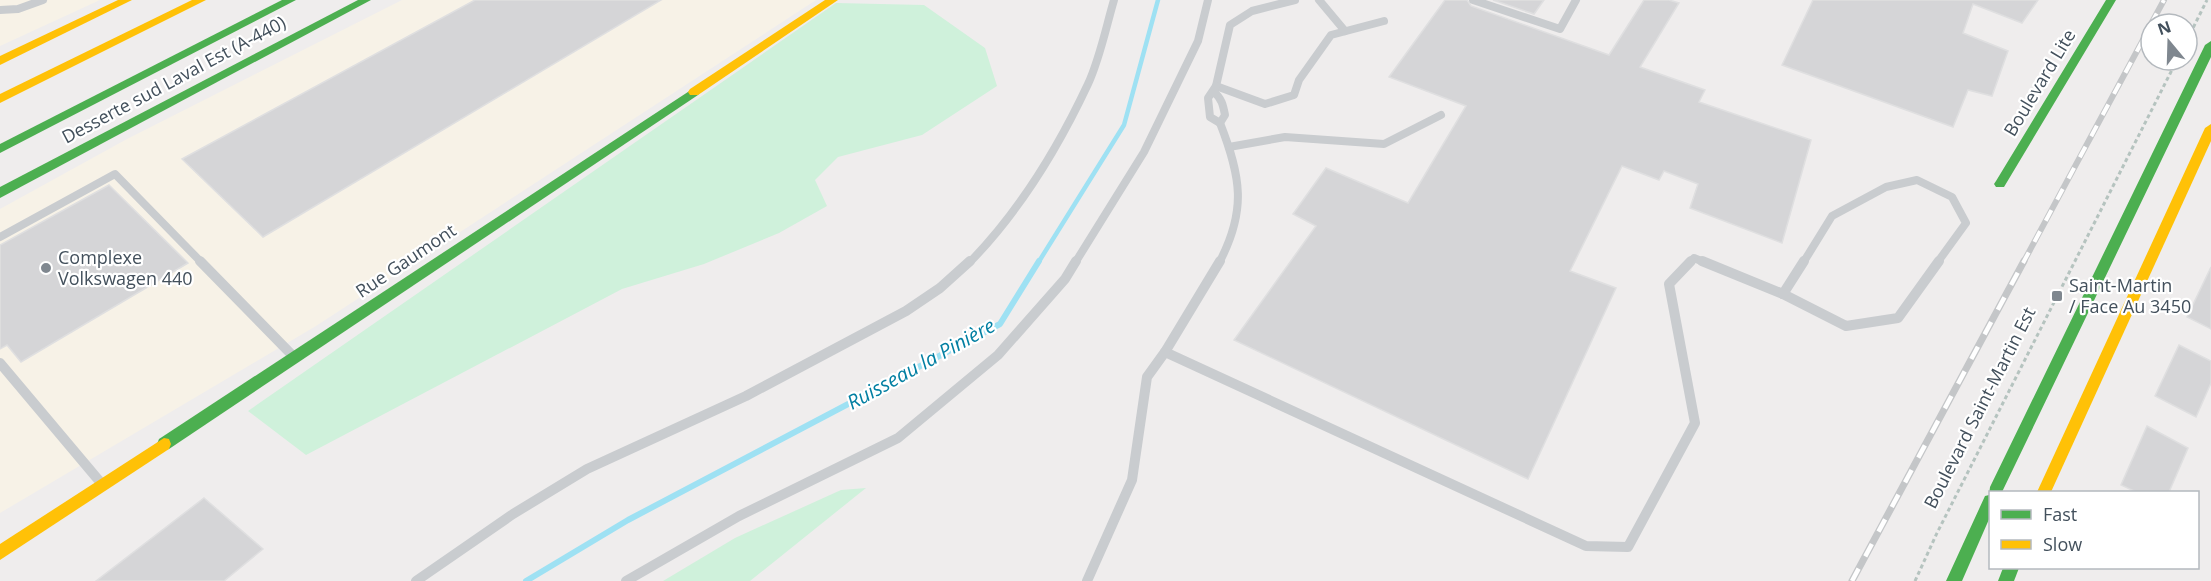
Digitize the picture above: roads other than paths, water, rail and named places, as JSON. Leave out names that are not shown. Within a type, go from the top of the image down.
[{"type":"main road","points":[[0,61],[127,0]]},
{"type":"main road","points":[[0,99],[201,0]]},
{"type":"main road","points":[[0,148],[291,0]]},
{"type":"main road","name":"Desserte sud Laval Est (A-440)","points":[[0,193],[366,0]]},
{"type":"main road","name":"Rue Gaumont","points":[[0,553],[833,0]]},
{"type":"main road","name":"Boulevard Lite","points":[[2000,184],[2111,0]]},
{"type":"main road","points":[[1995,491],[2211,45]]},
{"type":"main road","points":[[2044,491],[2211,128]]},
{"type":"main road","points":[[1954,581],[1989,503]]},
{"type":"lane","points":[[0,10],[18,9],[43,0]]},
{"type":"lane","points":[[416,581],[513,514],[587,469],[746,396],[906,311],[940,288],[965,267],[997,234],[1043,167],[1089,82],[1114,0]]},
{"type":"lane","points":[[626,581],[740,516],[898,438],[998,355],[1065,279],[1144,152],[1198,41],[1208,0]]},
{"type":"lane","points":[[1252,0],[1260,9]]},
{"type":"lane","points":[[1087,581],[1132,480],[1147,377],[1165,352],[1233,238],[1240,201],[1235,161],[1220,123],[1210,117],[1208,98],[1215,89],[1230,25],[1235,19],[1260,9],[1295,0]]},
{"type":"lane","points":[[1319,0],[1345,31]]},
{"type":"lane","points":[[1473,0],[1560,29],[1576,0]]},
{"type":"lane","points":[[1215,89],[1266,104],[1294,95],[1299,80],[1331,34],[1384,21]]},
{"type":"lane","points":[[1215,89],[1222,99],[1225,116],[1220,123]]},
{"type":"lane","points":[[1229,147],[1285,137],[1384,144],[1441,115]]},
{"type":"lane","points":[[0,237],[115,174],[295,357]]},
{"type":"lane","points":[[1165,352],[1586,546],[1628,547],[1695,423],[1669,284],[1694,258],[1783,294],[1846,326],[1898,318],[1966,223],[1952,198],[1917,180],[1886,188],[1832,216],[1783,294]]},
{"type":"lane","points":[[0,363],[102,485]]},
{"type":"waterway","name":"Ruisseau la Pinière","points":[[1038,263],[1124,125],[1158,0]]},
{"type":"waterway","name":"Ruisseau la Pinière","points":[[526,581],[628,520],[1000,324],[1039,261]]},
{"type":"railway","points":[[2158,12],[2164,0]]},
{"type":"railway","points":[[2023,263],[2139,47]]},
{"type":"railway","points":[[1852,581],[2024,261]]},
{"type":"place","name":"Complexe Volkswagen 440","points":[[46,268]]},
{"type":"place","name":"Saint-Martin / Face Au 3450","points":[[2057,296]]}]
